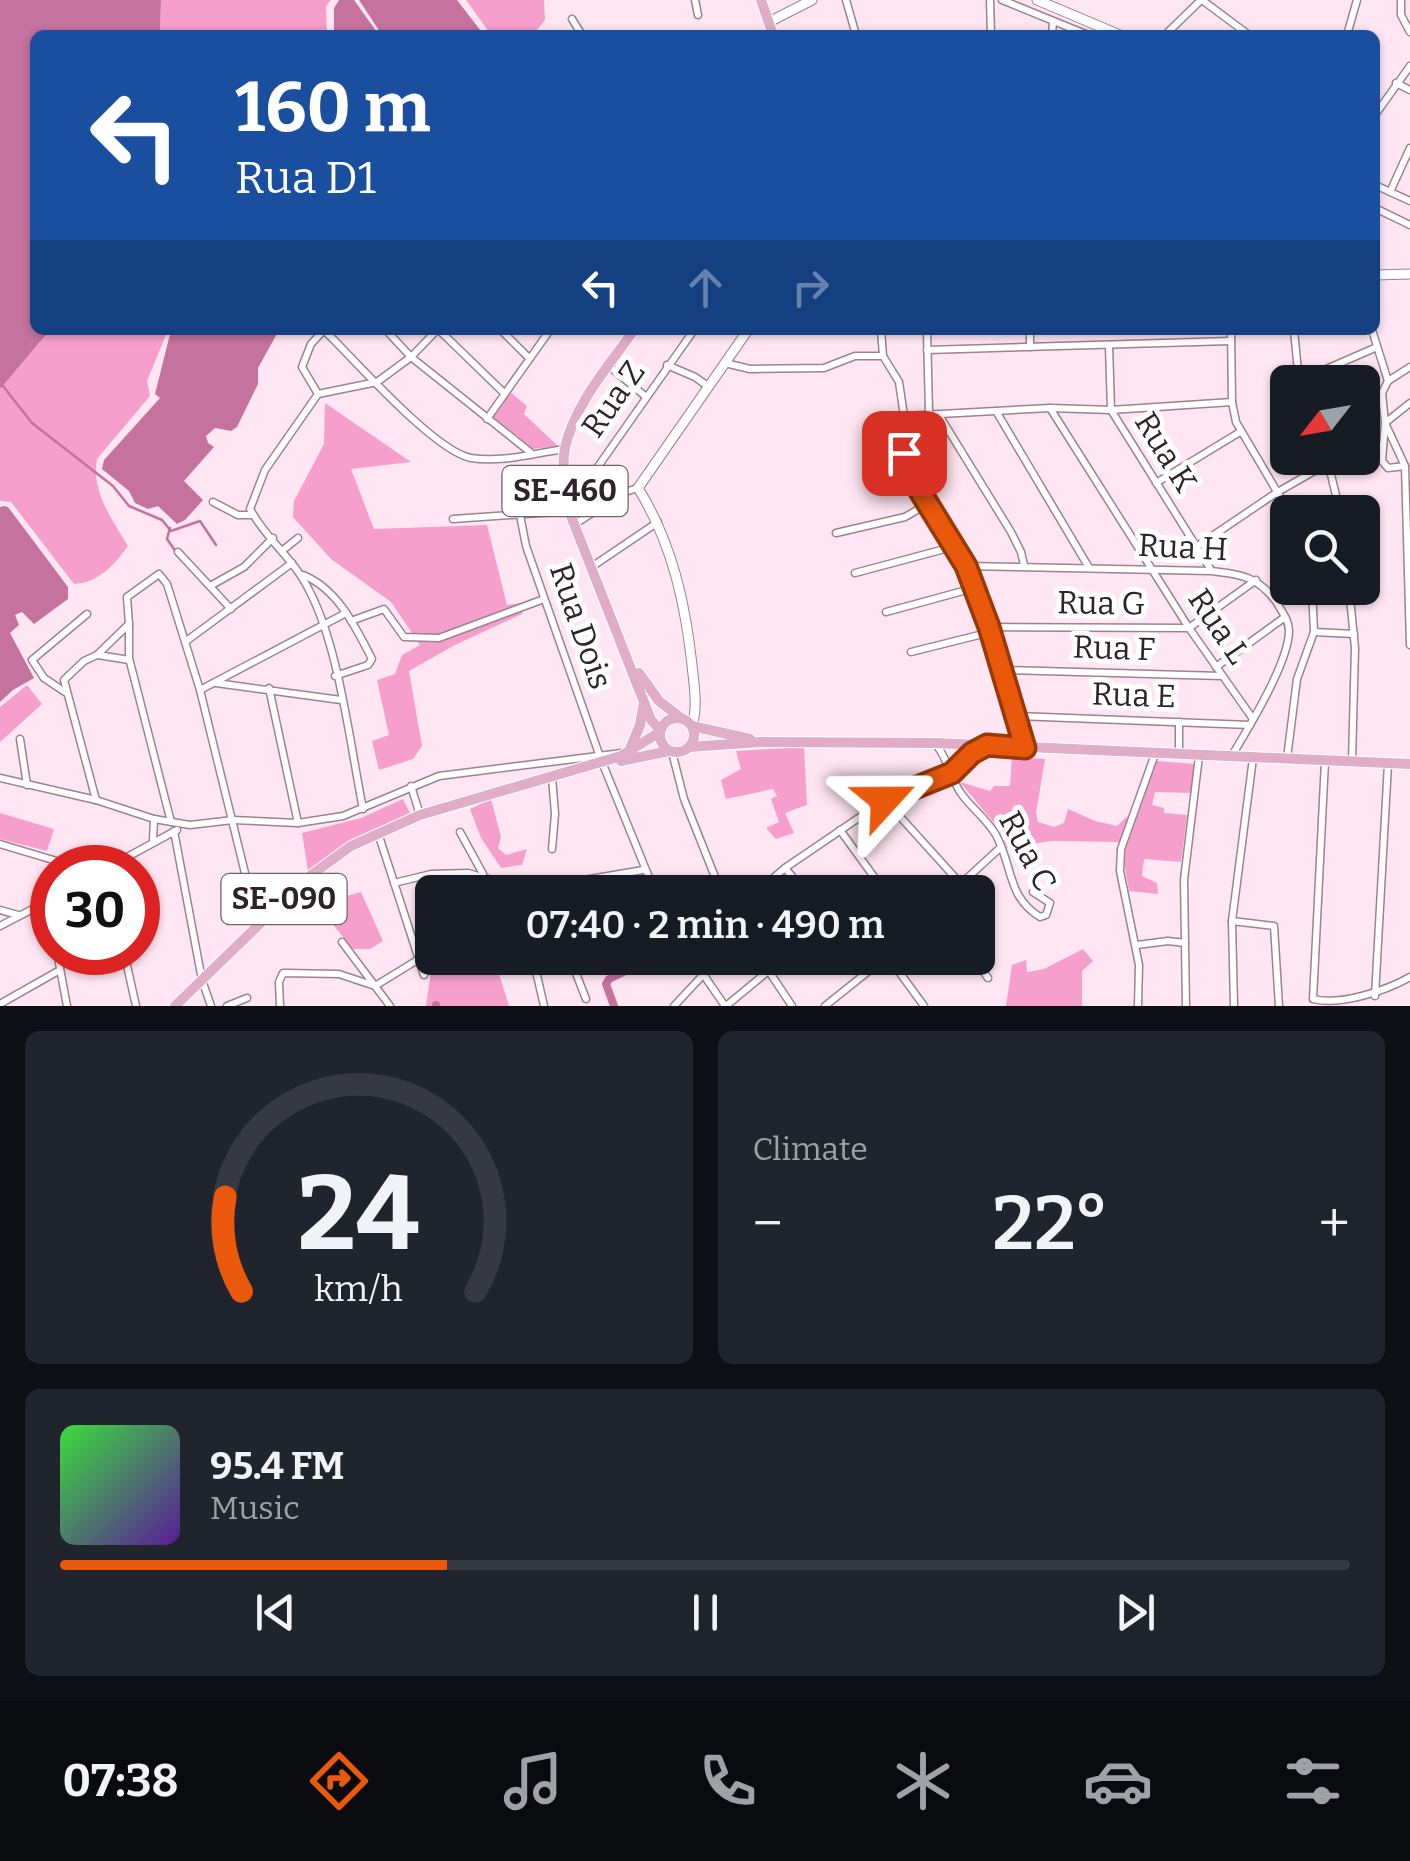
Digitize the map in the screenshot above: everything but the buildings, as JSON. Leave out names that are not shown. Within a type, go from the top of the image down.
[{"type":"main road","points":[[761,0],[771,30]]},
{"type":"main road","name":"SE-460","points":[[631,335],[580,410],[565,449],[564,478],[569,512],[644,702],[660,731]]},
{"type":"main road","name":"SE-460","points":[[630,660],[659,701],[681,718]]},
{"type":"main road","points":[[627,754],[640,726],[644,702]]},
{"type":"main road","points":[[760,742],[692,726],[681,718],[666,721],[660,731],[662,745],[670,751],[760,742],[935,743],[1410,764]]},
{"type":"main road","points":[[689,748],[694,737],[692,726]]},
{"type":"main road","name":"SE-090","points":[[175,1006],[320,868],[378,833],[420,816],[627,754],[660,731]]},
{"type":"main road","name":"SE-090","points":[[600,761],[670,751]]},
{"type":"street","points":[[696,0],[698,15]]},
{"type":"street","points":[[769,22],[812,0]]},
{"type":"street","points":[[846,0],[855,30]]},
{"type":"street","points":[[990,0],[991,30]]},
{"type":"street","points":[[1002,0],[1074,30]]},
{"type":"street","points":[[1037,0],[1108,30]]},
{"type":"street","points":[[1170,30],[1202,0],[1241,30]]},
{"type":"street","points":[[1348,30],[1356,0]]},
{"type":"street","points":[[1401,0],[1401,14],[1410,32]]},
{"type":"street","points":[[572,19],[579,30]]},
{"type":"street","points":[[1052,22],[1052,30]]},
{"type":"street","points":[[1380,107],[1410,66]]},
{"type":"street","points":[[1396,83],[1410,90]]},
{"type":"street","points":[[1390,192],[1410,148]]},
{"type":"street","points":[[1380,187],[1410,201]]},
{"type":"street","points":[[1380,210],[1410,225]]},
{"type":"street","points":[[1380,275],[1410,274]]},
{"type":"street","points":[[318,394],[302,366],[319,335]]},
{"type":"street","points":[[329,335],[416,420],[464,456],[492,460],[565,449]]},
{"type":"street","points":[[391,335],[411,357],[531,453]]},
{"type":"street","points":[[251,512],[265,470],[318,394],[377,382],[433,335]]},
{"type":"street","points":[[443,335],[504,393]]},
{"type":"street","points":[[505,335],[529,358]]},
{"type":"street","points":[[487,419],[546,335]]},
{"type":"street","name":"Rua Z","points":[[625,492],[597,468],[690,335]]},
{"type":"street","points":[[575,524],[638,488],[745,335]]},
{"type":"street","points":[[881,335],[883,356],[899,382],[904,453],[910,475],[966,566],[1003,670],[1025,748]]},
{"type":"street","points":[[926,335],[934,413],[1011,532],[1024,566]]},
{"type":"street","points":[[1030,335],[1030,347]]},
{"type":"street","points":[[1231,335],[1232,402],[1240,432],[1276,493]]},
{"type":"street","points":[[1294,335],[1297,365]]},
{"type":"street","points":[[1373,335],[1388,381]]},
{"type":"street","points":[[927,350],[1231,342]]},
{"type":"street","points":[[1109,345],[1111,410]]},
{"type":"street","points":[[1337,365],[1377,347]]},
{"type":"street","points":[[725,363],[750,369],[824,368],[855,356],[883,356]]},
{"type":"street","points":[[668,365],[709,387]]},
{"type":"street","points":[[609,366],[645,396]]},
{"type":"street","points":[[1405,466],[1385,467],[1382,392],[1388,381],[1410,367]]},
{"type":"street","points":[[904,416],[1232,402]]},
{"type":"street","points":[[1386,423],[1410,404]]},
{"type":"street","name":"Rua L","points":[[1050,408],[1252,722]]},
{"type":"street","name":"Rua K","points":[[1111,410],[1211,571]]},
{"type":"street","points":[[996,412],[1088,567]]},
{"type":"street","points":[[1386,423],[1405,466],[1410,644]]},
{"type":"street","points":[[1156,482],[1240,432]]},
{"type":"street","points":[[1196,547],[1304,475]]},
{"type":"street","points":[[638,488],[658,522],[688,624],[696,704],[692,726]]},
{"type":"street","points":[[212,502],[238,515],[251,512]]},
{"type":"street","points":[[836,533],[905,517],[929,504]]},
{"type":"street","points":[[251,512],[300,574],[324,624],[362,809]]},
{"type":"street","points":[[453,519],[569,512]]},
{"type":"street","name":"Rua Dois","points":[[520,515],[523,536],[600,761],[646,875]]},
{"type":"street","points":[[592,566],[658,522]]},
{"type":"street","points":[[210,586],[244,567],[273,538]]},
{"type":"street","points":[[283,550],[298,538]]},
{"type":"street","points":[[856,573],[956,546]]},
{"type":"street","points":[[178,552],[231,609]]},
{"type":"street","points":[[184,642],[292,563]]},
{"type":"street","name":"Rua H","points":[[966,566],[1244,575],[1256,580],[1285,617]]},
{"type":"street","points":[[170,822],[129,660],[128,597],[158,574],[166,584],[200,690],[258,927]]},
{"type":"street","points":[[300,574],[325,588],[346,613],[372,660],[368,665],[335,676]]},
{"type":"street","name":"Rua G","points":[[911,652],[990,630],[1189,628],[1256,580]]},
{"type":"street","points":[[886,612],[974,588]]},
{"type":"street","points":[[352,622],[384,610],[404,637],[439,638],[544,599]]},
{"type":"street","points":[[1287,758],[1297,679],[1314,632],[1313,605]]},
{"type":"street","points":[[1351,605],[1352,761]]},
{"type":"street","points":[[200,690],[346,613]]},
{"type":"street","points":[[66,692],[50,684],[32,660],[87,614]]},
{"type":"street","points":[[1216,667],[1285,617],[1289,632],[1282,661],[1231,757]]},
{"type":"street","points":[[96,800],[64,680],[129,624]]},
{"type":"street","points":[[1314,632],[1354,634]]},
{"type":"street","points":[[97,655],[129,660]]},
{"type":"street","name":"Rua F","points":[[1003,670],[1223,676]]},
{"type":"street","points":[[215,682],[341,700]]},
{"type":"street","points":[[269,688],[298,823]]},
{"type":"street","name":"Rua E","points":[[1017,716],[1252,722]]},
{"type":"street","points":[[1179,721],[1179,756]]},
{"type":"street","points":[[20,739],[27,785]]},
{"type":"street","name":"Rua C","points":[[935,743],[947,759],[960,792],[992,828],[1012,887],[1040,918],[1046,915],[1050,903],[1033,892]]},
{"type":"street","points":[[777,875],[885,800],[952,773],[972,753],[987,745]]},
{"type":"street","points":[[670,751],[714,875]]},
{"type":"street","points":[[1138,1006],[1137,945],[1120,855],[1155,754]]},
{"type":"street","points":[[1186,1006],[1184,880],[1199,756]]},
{"type":"street","points":[[1234,1006],[1232,920],[1253,758]]},
{"type":"street","points":[[1325,760],[1313,999],[1324,1006],[1375,998],[1410,977]]},
{"type":"street","points":[[148,845],[190,825],[234,820],[298,823],[342,816],[411,786],[466,771],[600,761]]},
{"type":"street","points":[[1375,998],[1388,763]]},
{"type":"street","points":[[552,777],[552,849]]},
{"type":"street","points":[[0,778],[190,825]]},
{"type":"street","points":[[411,786],[420,816]]},
{"type":"street","points":[[885,800],[953,875]]},
{"type":"street","points":[[153,842],[154,819]]},
{"type":"street","points":[[840,830],[873,875]]},
{"type":"street","points":[[174,831],[202,980],[211,1006]]},
{"type":"street","points":[[460,832],[483,875]]},
{"type":"street","points":[[378,833],[415,947]]},
{"type":"street","points":[[0,844],[30,853]]},
{"type":"street","points":[[969,875],[1001,846]]},
{"type":"street","points":[[785,868],[791,875]]},
{"type":"street","points":[[618,875],[643,870]]},
{"type":"street","points":[[430,875],[474,875]]},
{"type":"street","points":[[394,883],[415,878]]},
{"type":"street","points":[[0,910],[20,916]]},
{"type":"street","points":[[0,926],[30,911]]},
{"type":"street","points":[[1232,920],[1274,926],[1279,1006]]},
{"type":"street","points":[[342,942],[390,1006]]},
{"type":"street","points":[[1137,945],[1185,942]]},
{"type":"street","points":[[376,986],[415,962]]},
{"type":"street","points":[[280,1006],[280,977],[287,973],[339,974],[376,986]]},
{"type":"street","points":[[0,1004],[51,975]]},
{"type":"street","points":[[61,975],[67,1006]]},
{"type":"street","points":[[129,975],[136,1006]]},
{"type":"street","points":[[538,975],[544,1006]]},
{"type":"street","points":[[577,975],[586,999]]},
{"type":"street","points":[[674,1006],[703,975],[726,1006],[762,975]]},
{"type":"street","points":[[771,975],[792,1006]]},
{"type":"street","points":[[826,1006],[862,975]]},
{"type":"street","points":[[900,975],[924,1006]]},
{"type":"street","points":[[227,1006],[247,998]]},
{"type":"shaded area","points":[[0,0],[161,0],[160,30],[30,30],[30,335],[46,335],[0,389]]},
{"type":"shaded area","points":[[161,0],[331,0],[326,6],[327,30],[160,30]]},
{"type":"shaded area","points":[[339,0],[354,0],[375,30],[334,30],[334,8]]},
{"type":"shaded area","points":[[359,0],[457,0],[480,30],[379,30]]},
{"type":"shaded area","points":[[466,0],[544,0],[545,20],[537,30],[487,30]]},
{"type":"shaded area","points":[[46,335],[166,335],[147,381],[150,396],[97,459],[100,494],[128,546],[99,576],[74,584],[11,502],[0,501],[0,389]]},
{"type":"shaded area","points":[[170,335],[276,335],[258,368],[258,384],[237,427],[231,431],[215,428],[206,436],[214,447],[184,481],[203,500],[177,524],[158,506],[148,509],[135,503],[129,491],[102,469],[104,460],[160,398],[155,394]]},
{"type":"shaded area","points":[[510,392],[527,406],[524,414],[558,446],[533,449],[493,417]]},
{"type":"shaded area","points":[[325,403],[411,462],[351,469],[374,529],[487,525],[507,605],[522,603],[522,614],[409,671],[422,746],[413,759],[379,770],[372,741],[389,735],[377,680],[395,674],[402,655],[420,645],[391,602],[331,559],[293,517],[294,501],[324,444]]},
{"type":"shaded area","points":[[4,506],[68,587],[68,599],[34,624],[22,612],[15,615],[19,625],[10,633],[34,678],[0,702],[0,507]]},
{"type":"shaded area","points":[[27,685],[42,704],[0,742],[0,707]]},
{"type":"shaded area","points":[[804,747],[807,805],[785,813],[794,833],[776,839],[766,828],[779,822],[771,799],[777,796],[773,789],[726,799],[721,780],[741,769],[736,751]]},
{"type":"shaded area","points":[[1012,757],[1045,759],[1038,822],[1054,827],[1064,823],[1068,809],[1117,826],[1129,815],[1120,842],[1051,841],[1007,848],[999,829],[960,782],[990,791],[994,786],[1010,786]]},
{"type":"shaded area","points":[[1157,761],[1194,764],[1192,793],[1155,792],[1152,805],[1164,808],[1164,813],[1187,815],[1181,862],[1144,859],[1142,876],[1157,883],[1158,894],[1129,891],[1123,856]]},
{"type":"shaded area","points":[[403,799],[410,813],[344,846],[308,871],[302,833],[361,818]]},
{"type":"shaded area","points":[[491,799],[501,837],[498,848],[506,855],[527,849],[522,865],[501,868],[481,838],[470,809]]},
{"type":"shaded area","points":[[0,813],[54,829],[49,845],[30,847],[0,839]]},
{"type":"shaded area","points":[[361,892],[383,941],[370,949],[353,949],[326,916],[342,905],[340,898]]},
{"type":"shaded area","points":[[1083,949],[1093,961],[1082,971],[1082,1006],[1006,1006],[1012,965],[1026,960],[1027,972],[1044,969]]},
{"type":"shaded area","points":[[431,975],[499,975],[509,1006],[426,1006]]},
{"type":"waterway","points":[[3,386],[32,423],[113,486],[129,506],[162,520],[171,531],[200,521],[216,545]]},
{"type":"waterway","points":[[170,528],[167,539],[181,559]]},
{"type":"waterway","points":[[614,1006],[606,984],[617,975]]},
{"type":"route","points":[[885,800],[952,773],[972,753],[987,745],[1025,748],[989,627],[966,566],[910,475],[904,453]]}]
